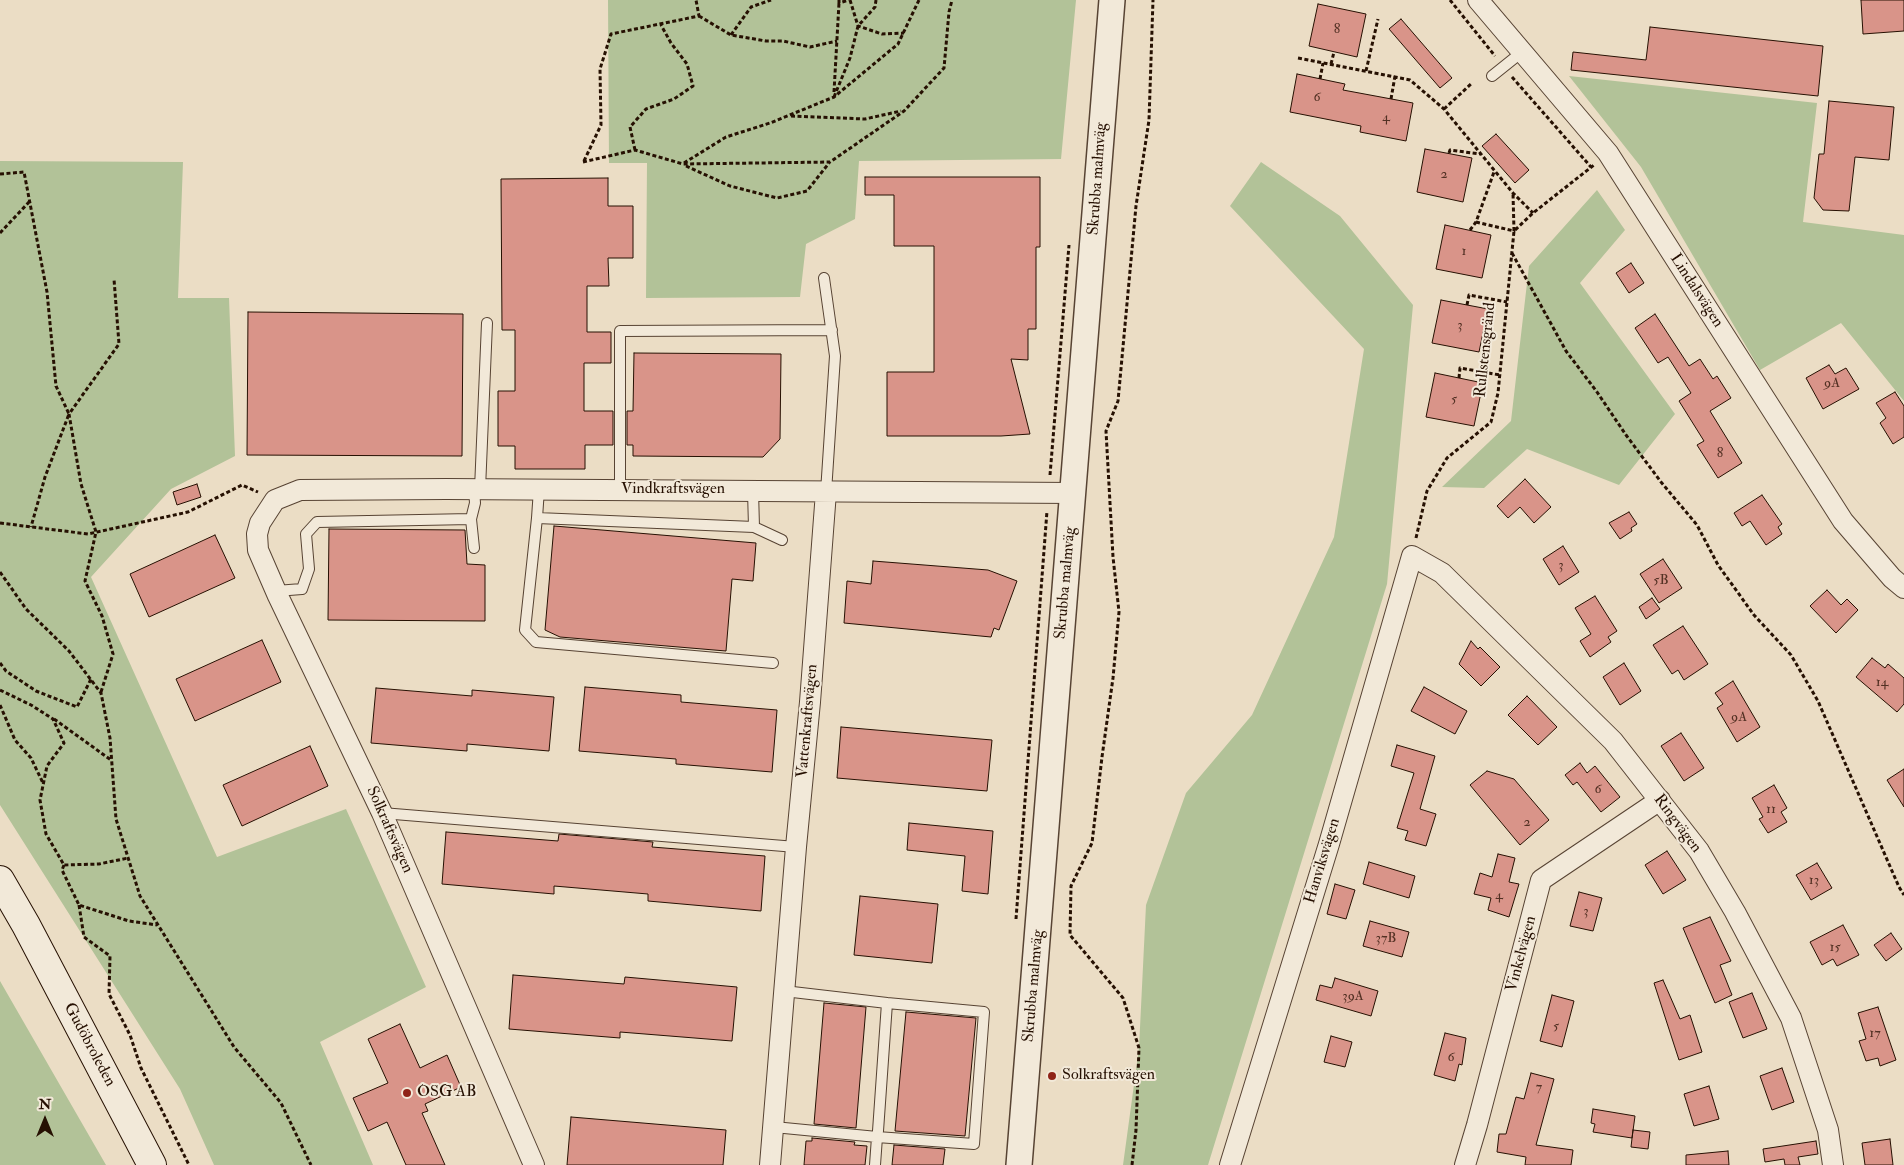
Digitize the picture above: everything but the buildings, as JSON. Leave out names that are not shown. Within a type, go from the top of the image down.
[{"type":"main road","name":"Gudöbroleden","points":[[0,880],[26,925],[152,1165]]},
{"type":"main road","name":"Gudöbroleden","points":[[0,886],[26,925]]},
{"type":"street","name":"Skrubba malmväg","points":[[1019,1165],[1112,0]]},
{"type":"street","name":"Lindalsvägen","points":[[1478,0],[1608,152],[1843,521],[1892,578],[1904,588]]},
{"type":"street","name":"Vindkraftsvägen","points":[[275,500],[300,490],[539,489],[1074,492]]},
{"type":"street","name":"Vattenkraftsvägen","points":[[770,1165],[826,492]]},
{"type":"street","name":"Solkraftsvägen","points":[[275,500],[260,523],[257,534],[258,550],[382,813],[534,1165]]},
{"type":"street","name":"Ringvägen","points":[[1412,556],[1442,573],[1613,741],[1699,851],[1736,912],[1791,1018],[1828,1130],[1833,1165]]},
{"type":"street","name":"Hanviksvägen","points":[[1230,1165],[1329,844],[1412,556]]},
{"type":"street","name":"Vinkelvägen","points":[[1465,1165],[1541,880],[1660,800]]},
{"type":"lane","points":[[1492,76],[1522,52]]},
{"type":"lane","name":"Vattenkraftsvägen","points":[[824,278],[835,356],[826,492]]},
{"type":"lane","points":[[474,548],[471,518],[477,489],[487,322]]},
{"type":"lane","points":[[620,490],[620,331],[832,330]]},
{"type":"lane","points":[[539,489],[525,630],[536,642],[772,663]]},
{"type":"lane","points":[[753,491],[754,527]]},
{"type":"lane","points":[[276,591],[302,589],[309,569],[306,534],[317,522],[471,518]]},
{"type":"lane","points":[[537,518],[754,527],[782,540]]},
{"type":"lane","points":[[382,813],[796,847]]},
{"type":"lane","points":[[774,1127],[974,1144],[984,1012],[784,991]]},
{"type":"lane","points":[[875,1165],[887,1003]]},
{"type":"path","points":[[696,0],[699,16]]},
{"type":"path","points":[[731,35],[752,7],[771,0]]},
{"type":"path","points":[[834,97],[839,2],[850,0],[858,26]]},
{"type":"path","points":[[834,97],[850,58],[858,26],[875,7],[876,0]]},
{"type":"path","points":[[683,164],[726,137],[788,116],[834,97],[898,44],[919,0]]},
{"type":"path","points":[[837,41],[810,47],[783,41],[766,41],[731,35],[699,16],[611,34],[600,69],[601,124],[583,162],[635,150],[683,164],[730,186],[778,198],[807,191],[830,162],[904,111],[944,68],[948,12],[952,0]]},
{"type":"path","points":[[1132,1165],[1136,1130],[1139,1048],[1123,998],[1070,935],[1071,886],[1092,843],[1114,669],[1119,612],[1113,557],[1106,431],[1118,401],[1136,206],[1149,120],[1153,0]]},
{"type":"path","points":[[1450,0],[1504,67],[1591,167]]},
{"type":"path","points":[[1366,71],[1378,19]]},
{"type":"path","points":[[635,150],[630,127],[646,109],[674,100],[693,86],[687,64],[671,43],[661,25]]},
{"type":"path","points":[[858,26],[882,34],[904,33]]},
{"type":"path","points":[[1331,64],[1334,52]]},
{"type":"path","points":[[1298,58],[1410,80],[1444,109],[1512,193],[1533,213]]},
{"type":"path","points":[[1320,79],[1323,63]]},
{"type":"path","points":[[1391,99],[1395,76]]},
{"type":"path","points":[[1444,109],[1471,84]]},
{"type":"path","points":[[788,116],[865,119],[904,111]]},
{"type":"path","points":[[1449,153],[1450,150],[1480,154]]},
{"type":"path","points":[[1476,222],[1514,231],[1533,213],[1608,152]]},
{"type":"path","points":[[683,164],[830,162]]},
{"type":"path","points":[[1470,230],[1476,222],[1494,171]]},
{"type":"path","points":[[0,174],[24,172],[47,292],[56,386],[69,414],[81,484],[96,532],[84,581],[102,616],[113,654],[101,693]]},
{"type":"path","name":"Rullstensgränd","points":[[1412,556],[1427,491],[1447,458],[1492,422],[1498,393],[1514,231],[1512,193]]},
{"type":"path","points":[[0,232],[30,201]]},
{"type":"path","points":[[1015,926],[1048,493],[1070,240]]},
{"type":"path","points":[[1512,253],[1566,351],[1661,482],[1697,525],[1718,565],[1754,615],[1791,655],[1818,701],[1904,895]]},
{"type":"path","points":[[32,527],[45,477],[69,414],[119,344],[114,278]]},
{"type":"path","points":[[1467,305],[1469,295],[1507,302]]},
{"type":"path","points":[[1459,378],[1460,368],[1500,375]]},
{"type":"path","points":[[0,523],[88,534],[188,512],[242,485],[275,500]]},
{"type":"path","points":[[0,572],[26,609],[69,651],[101,693],[110,738],[116,819],[140,896],[234,1047],[281,1103],[311,1165]]},
{"type":"path","points":[[0,664],[6,671],[36,691],[77,707],[91,680]]},
{"type":"path","points":[[0,690],[31,704],[112,760]]},
{"type":"path","points":[[0,705],[15,740],[31,758],[44,784]]},
{"type":"path","points":[[53,718],[64,743],[47,766],[40,800],[46,834],[64,865],[62,870],[80,905],[84,937],[110,956],[109,994],[130,1035],[141,1068],[189,1165]]},
{"type":"path","points":[[64,865],[99,864],[128,858]]},
{"type":"path","points":[[80,905],[129,922],[158,926]]},
{"type":"green space","points":[[608,0],[1076,0],[1061,159],[859,161],[855,219],[806,244],[800,297],[646,298],[647,163],[609,163]]},
{"type":"green space","points":[[1569,76],[1817,103],[1803,222],[1904,235],[1904,401],[1841,323],[1760,370],[1641,167]]},
{"type":"green space","points":[[0,161],[183,162],[178,298],[229,298],[235,456],[171,489],[91,577],[217,857],[346,809],[426,987],[320,1042],[373,1165],[214,1165],[180,1089],[0,805]]},
{"type":"green space","points":[[1261,162],[1340,216],[1413,305],[1387,584],[1208,1165],[1123,1165],[1139,1048],[1146,905],[1186,793],[1252,715],[1334,537],[1364,349],[1230,206]]},
{"type":"green space","points":[[1597,190],[1625,230],[1580,283],[1675,414],[1619,485],[1527,449],[1484,488],[1442,487],[1511,421],[1529,266]]},
{"type":"green space","points":[[0,981],[106,1165],[0,1165]]},
{"type":"place","name":"Solkraftsvägen","points":[[1052,1076]]},
{"type":"place","name":"OSG AB","points":[[407,1093]]}]
